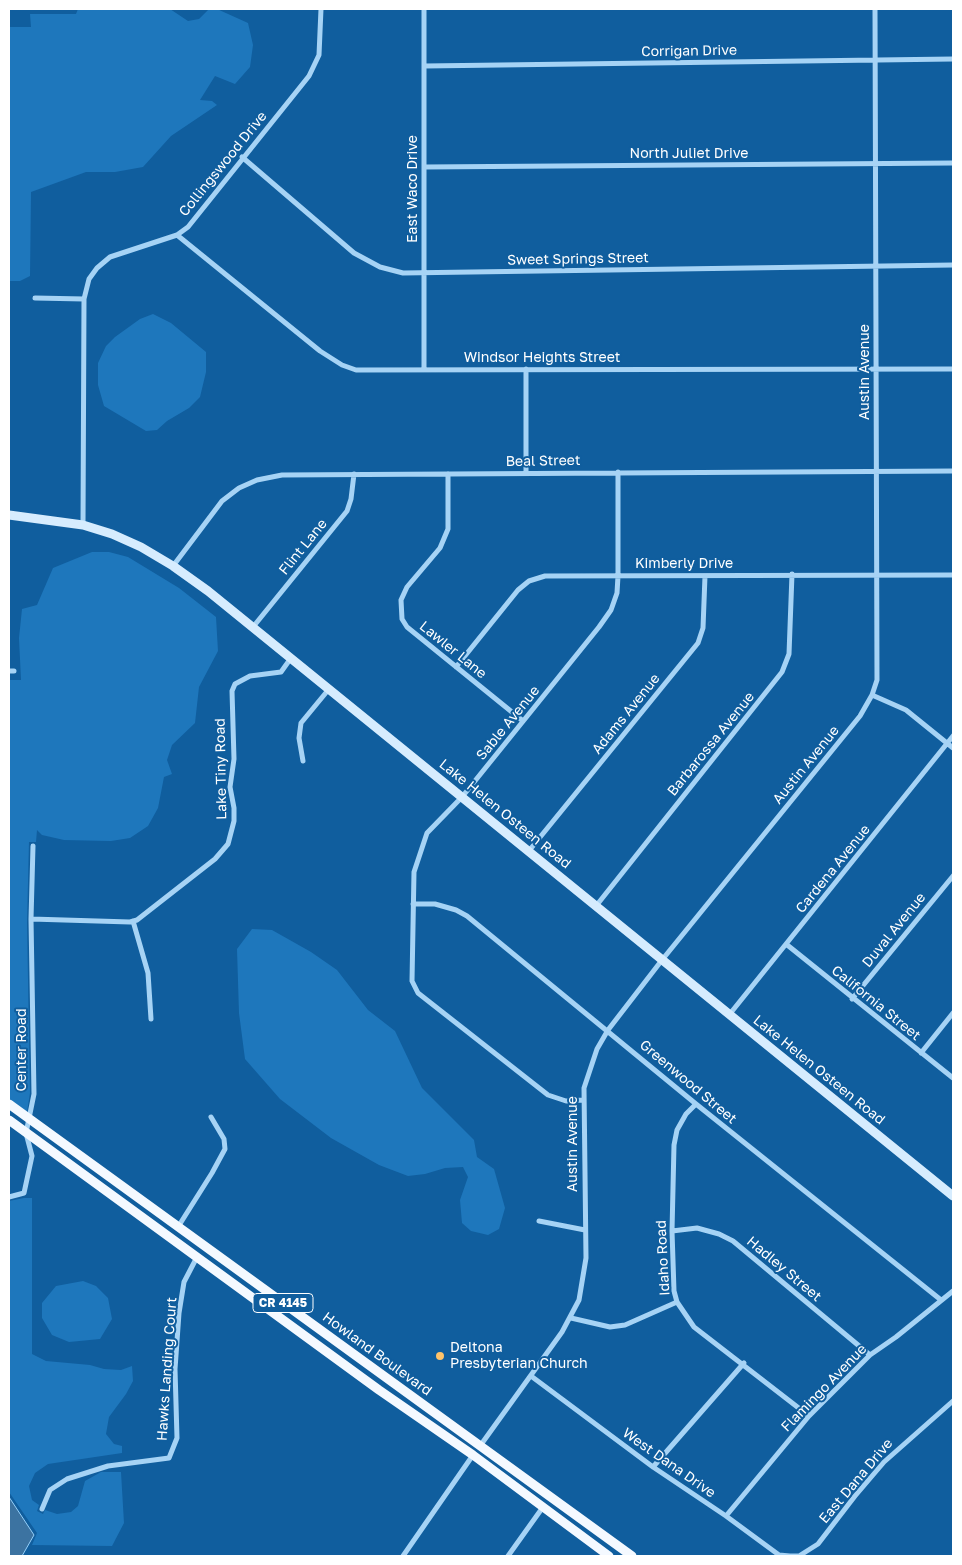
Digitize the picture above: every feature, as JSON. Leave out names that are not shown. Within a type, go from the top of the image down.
[{"type":"main road","name":"Howland Boulevard","points":[[9,1104],[632,1556]]},
{"type":"main road","name":"Howland Boulevard","points":[[9,1120],[380,1390],[473,1455],[609,1556]]},
{"type":"main road","points":[[473,1455],[480,1446]]},
{"type":"street","name":"Collingswood Drive","points":[[83,525],[84,299],[89,279],[96,268],[110,258],[178,234],[188,226],[309,76],[319,55],[321,9]]},
{"type":"street","name":"East Waco Drive","points":[[424,9],[424,370]]},
{"type":"street","name":"Austin Avenue","points":[[480,1446],[571,1318],[579,1300],[584,1276],[584,1100],[591,1063],[608,1030],[662,960],[860,716],[872,695],[877,680],[875,9]]},
{"type":"street","name":"Corrigan Drive","points":[[425,66],[953,59]]},
{"type":"street","name":"Sweet Springs Street","points":[[242,157],[354,252],[380,267],[403,273],[953,265]]},
{"type":"street","name":"North Juliet Drive","points":[[425,167],[953,163]]},
{"type":"street","name":"Windsor Heights Street","points":[[178,234],[320,351],[342,365],[356,370],[372,372],[424,370],[953,369]]},
{"type":"street","points":[[34,298],[84,299]]},
{"type":"street","points":[[526,370],[526,473]]},
{"type":"street","name":"Beal Street","points":[[173,566],[222,501],[239,488],[257,480],[282,475],[953,471]]},
{"type":"street","name":"Sable Avenue","points":[[584,1100],[566,1101],[548,1095],[418,993],[412,981],[414,872],[427,833],[462,797],[599,628],[611,610],[617,593],[618,576],[618,472]]},
{"type":"street","name":"Flint Lane","points":[[253,627],[347,511],[351,499],[354,474]]},
{"type":"street","name":"Lawler Lane","points":[[448,474],[448,529],[440,548],[407,587],[401,600],[402,618],[407,627],[523,722]]},
{"type":"street","name":"Lake Helen Osteen Road","points":[[9,515],[83,525],[140,547],[173,566],[329,688],[528,852],[953,1196]]},
{"type":"street","name":"Barbarossa Avenue","points":[[596,906],[782,672],[790,654],[792,574]]},
{"type":"street","name":"Kimberly Drive","points":[[456,667],[518,590],[529,581],[545,576],[953,574]]},
{"type":"street","name":"Adams Avenue","points":[[528,852],[698,642],[703,628],[705,576]]},
{"type":"street","name":"Lake Tiny Road","points":[[133,921],[189,882],[215,859],[228,844],[234,821],[234,808],[230,787],[234,759],[232,691],[235,684],[250,676],[281,672],[291,658]]},
{"type":"street","points":[[303,761],[299,738],[301,723],[329,688]]},
{"type":"street","points":[[872,695],[906,710],[951,746]]},
{"type":"street","name":"Cardena Avenue","points":[[729,1015],[951,746],[953,736]]},
{"type":"street","name":"Center Road","points":[[26,1133],[34,1094],[31,919],[33,846]]},
{"type":"street","name":"Duval Avenue","points":[[852,998],[953,876]]},
{"type":"street","name":"Greenwood Street","points":[[413,904],[435,904],[456,910],[467,916],[696,1104],[941,1300]]},
{"type":"street","points":[[31,919],[133,921],[148,973],[151,1019]]},
{"type":"street","name":"California Street","points":[[786,944],[953,1078]]},
{"type":"street","points":[[921,1053],[953,1013]]},
{"type":"street","name":"Idaho Road","points":[[696,1104],[686,1114],[677,1130],[674,1145],[672,1231],[674,1291],[677,1302],[694,1326],[809,1416]]},
{"type":"street","points":[[178,1227],[204,1187],[224,1149],[224,1139],[211,1117]]},
{"type":"street","points":[[9,1197],[24,1194],[29,1177],[32,1156],[26,1133]]},
{"type":"street","points":[[538,1221],[585,1230]]},
{"type":"street","name":"Hadley Street","points":[[672,1231],[697,1228],[719,1234],[733,1241],[870,1354]]},
{"type":"street","name":"Hawks Landing Court","points":[[42,1509],[50,1490],[68,1479],[108,1466],[169,1458],[176,1438],[175,1370],[179,1313],[184,1282],[197,1257]]},
{"type":"street","name":"Flamingo Avenue","points":[[726,1516],[809,1416],[870,1354],[896,1337],[953,1291]]},
{"type":"street","points":[[571,1318],[610,1327],[625,1325],[677,1302]]},
{"type":"street","points":[[653,1467],[744,1364]]},
{"type":"street","name":"West Dana Drive","points":[[531,1376],[653,1467],[726,1516],[778,1555],[800,1556]]},
{"type":"street","name":"East Dana Drive","points":[[800,1556],[818,1544],[855,1496],[894,1452],[953,1401]]},
{"type":"street","points":[[403,1556],[473,1455]]},
{"type":"street","points":[[508,1556],[543,1507]]},
{"type":"shaded area","points":[[78,9],[170,9],[188,21],[199,19],[209,9],[217,9],[248,23],[253,45],[250,67],[235,84],[215,76],[200,100],[212,101],[217,105],[171,136],[143,167],[115,172],[86,172],[31,192],[30,276],[20,281],[9,281],[9,27],[31,27],[30,14],[76,14]]},
{"type":"shaded area","points":[[153,314],[171,323],[206,352],[206,372],[200,397],[189,408],[167,421],[157,430],[146,431],[104,406],[98,385],[98,363],[106,346],[115,337],[140,319]]},
{"type":"shaded area","points":[[92,552],[109,552],[128,557],[179,588],[216,617],[218,651],[199,687],[195,723],[172,745],[167,760],[172,774],[164,777],[158,808],[148,826],[130,838],[111,841],[64,840],[42,835],[37,830],[36,842],[29,842],[27,923],[30,1093],[27,1112],[9,1099],[9,680],[21,680],[19,638],[22,609],[37,605],[53,568]]},
{"type":"shaded area","points":[[252,929],[272,930],[311,952],[337,970],[368,1010],[395,1031],[422,1088],[474,1140],[477,1157],[494,1169],[505,1208],[499,1229],[488,1235],[471,1231],[462,1223],[460,1200],[468,1177],[463,1167],[445,1168],[425,1174],[408,1176],[379,1165],[331,1138],[280,1099],[245,1059],[239,1013],[237,949]]},
{"type":"shaded area","points":[[32,1198],[32,1354],[46,1361],[90,1365],[104,1369],[121,1370],[132,1366],[133,1381],[109,1417],[106,1434],[114,1444],[122,1446],[122,1453],[48,1464],[35,1473],[29,1486],[32,1500],[39,1505],[37,1511],[43,1514],[45,1510],[57,1514],[71,1512],[78,1506],[85,1481],[101,1472],[121,1472],[124,1523],[112,1546],[32,1545],[37,1533],[9,1492],[9,1201]]},
{"type":"shaded area","points":[[83,1281],[96,1286],[108,1298],[112,1319],[100,1339],[69,1342],[52,1335],[42,1318],[42,1303],[56,1286]]},
{"type":"shaded area","points":[[9,1497],[34,1535],[22,1556],[9,1556]]},
{"type":"place","name":"Deltona Presbyterian Church","points":[[440,1356]]}]
